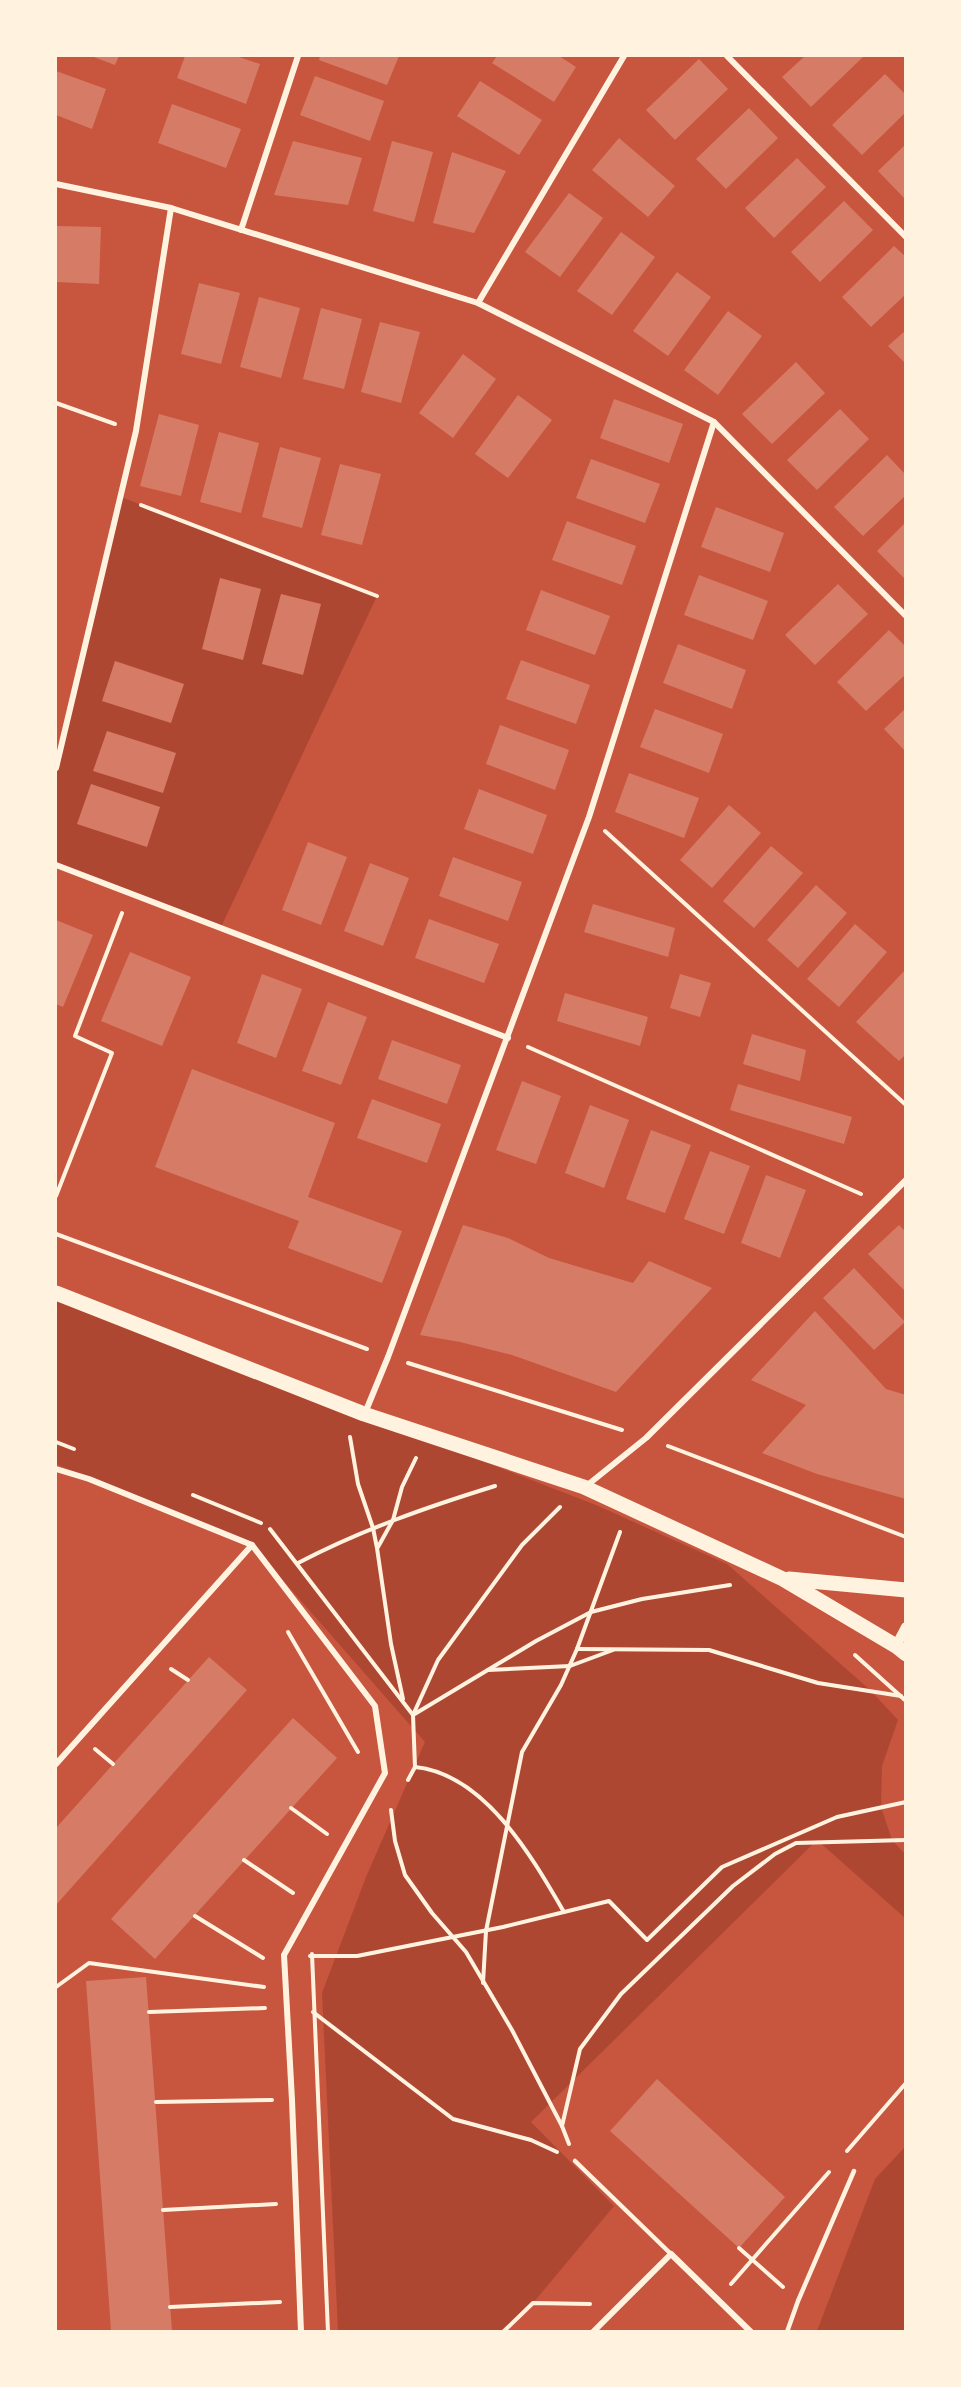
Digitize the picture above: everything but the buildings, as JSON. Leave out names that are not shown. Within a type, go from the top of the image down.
[{"type":"main road","points":[[56,1293],[364,1414],[584,1487],[783,1579],[901,1650]]},
{"type":"main road","points":[[783,1579],[906,1590]]},
{"type":"street","points":[[241,230],[298,56]]},
{"type":"street","points":[[478,303],[624,56]]},
{"type":"street","points":[[727,56],[906,237]]},
{"type":"street","points":[[56,184],[171,208],[478,303],[714,422],[906,616]]},
{"type":"street","points":[[56,768],[136,431],[171,208]]},
{"type":"street","points":[[364,1414],[388,1357],[589,817],[714,422]]},
{"type":"street","points":[[56,865],[508,1038]]},
{"type":"street","points":[[584,1487],[646,1438],[906,1180]]},
{"type":"street","points":[[56,1469],[89,1479],[252,1545],[375,1707],[385,1773],[284,1955],[301,2331]]},
{"type":"street","points":[[56,1764],[252,1545]]},
{"type":"street","points":[[901,1650],[906,1628]]},
{"type":"street","points":[[593,2331],[671,2254],[751,2331]]},
{"type":"lane","points":[[575,2161],[671,2254]]},
{"type":"lane","points":[[788,2331],[798,2301],[854,2171]]},
{"type":"path","points":[[56,403],[136,431]]},
{"type":"path","points":[[121,497],[377,596]]},
{"type":"path","points":[[589,817],[906,1105]]},
{"type":"path","points":[[56,1196],[112,1053],[75,1036],[130,893]]},
{"type":"path","points":[[508,1038],[882,1203]]},
{"type":"path","points":[[56,1234],[388,1357],[646,1438],[906,1537]]},
{"type":"path","points":[[348,1430],[358,1484],[374,1528],[391,1644],[404,1703]]},
{"type":"path","points":[[56,1442],[77,1450]]},
{"type":"path","points":[[377,1548],[393,1520],[402,1487],[419,1451]]},
{"type":"path","points":[[298,1563],[334,1544],[393,1520],[504,1484]]},
{"type":"path","points":[[185,1492],[250,1516],[267,1525],[413,1715]]},
{"type":"path","points":[[405,1784],[415,1767],[413,1715],[438,1660],[522,1545],[562,1505]]},
{"type":"path","points":[[483,1983],[486,1931],[522,1752],[578,1649],[623,1527]]},
{"type":"path","points":[[413,1715],[536,1641],[591,1612],[642,1599],[732,1584]]},
{"type":"path","points":[[578,1649],[710,1650],[818,1683],[901,1696]]},
{"type":"path","points":[[488,1670],[570,1666],[616,1649]]},
{"type":"path","points":[[415,1767],[432,1769],[480,1796],[538,1868],[564,1912]]},
{"type":"path","points":[[386,1820],[396,1801]]},
{"type":"path","points":[[284,1955],[357,1956],[486,1931],[609,1901],[647,1940],[722,1867],[837,1817],[906,1802]]},
{"type":"path","points":[[291,1808],[344,1846]]},
{"type":"path","points":[[391,1810],[395,1841],[405,1875],[432,1913],[466,1952],[512,2030],[562,2126],[575,2161]]},
{"type":"path","points":[[562,2126],[580,2049],[621,1994],[734,1886],[775,1854],[796,1843],[906,1840]]},
{"type":"path","points":[[244,1860],[311,1905]]},
{"type":"path","points":[[195,1916],[284,1971]]},
{"type":"path","points":[[316,1945],[311,1956],[328,2331]]},
{"type":"path","points":[[56,1987],[89,1963],[286,1991],[453,2119],[531,2140],[575,2161]]},
{"type":"path","points":[[149,2012],[287,2007]]},
{"type":"path","points":[[156,2102],[292,2100]]},
{"type":"path","points":[[163,2210],[295,2202]]},
{"type":"path","points":[[738,2248],[798,2301]]},
{"type":"path","points":[[718,2298],[753,2261]]},
{"type":"path","points":[[170,2307],[300,2301]]},
{"type":"path","points":[[503,2331],[533,2304],[621,2304]]},
{"type":"shaded area","points":[[121,497],[377,596],[221,927],[56,865],[56,768]]},
{"type":"shaded area","points":[[56,1297],[596,1505],[727,1564],[869,1689],[898,1720],[882,1766],[881,1807],[892,1840],[905,1854],[905,1918],[817,1840],[531,2122],[614,2206],[533,2303],[503,2331],[338,2331],[322,1993],[366,1877],[425,1742],[252,1545],[56,1464]]},
{"type":"shaded area","points":[[905,2147],[905,2331],[817,2331],[875,2179]]}]
